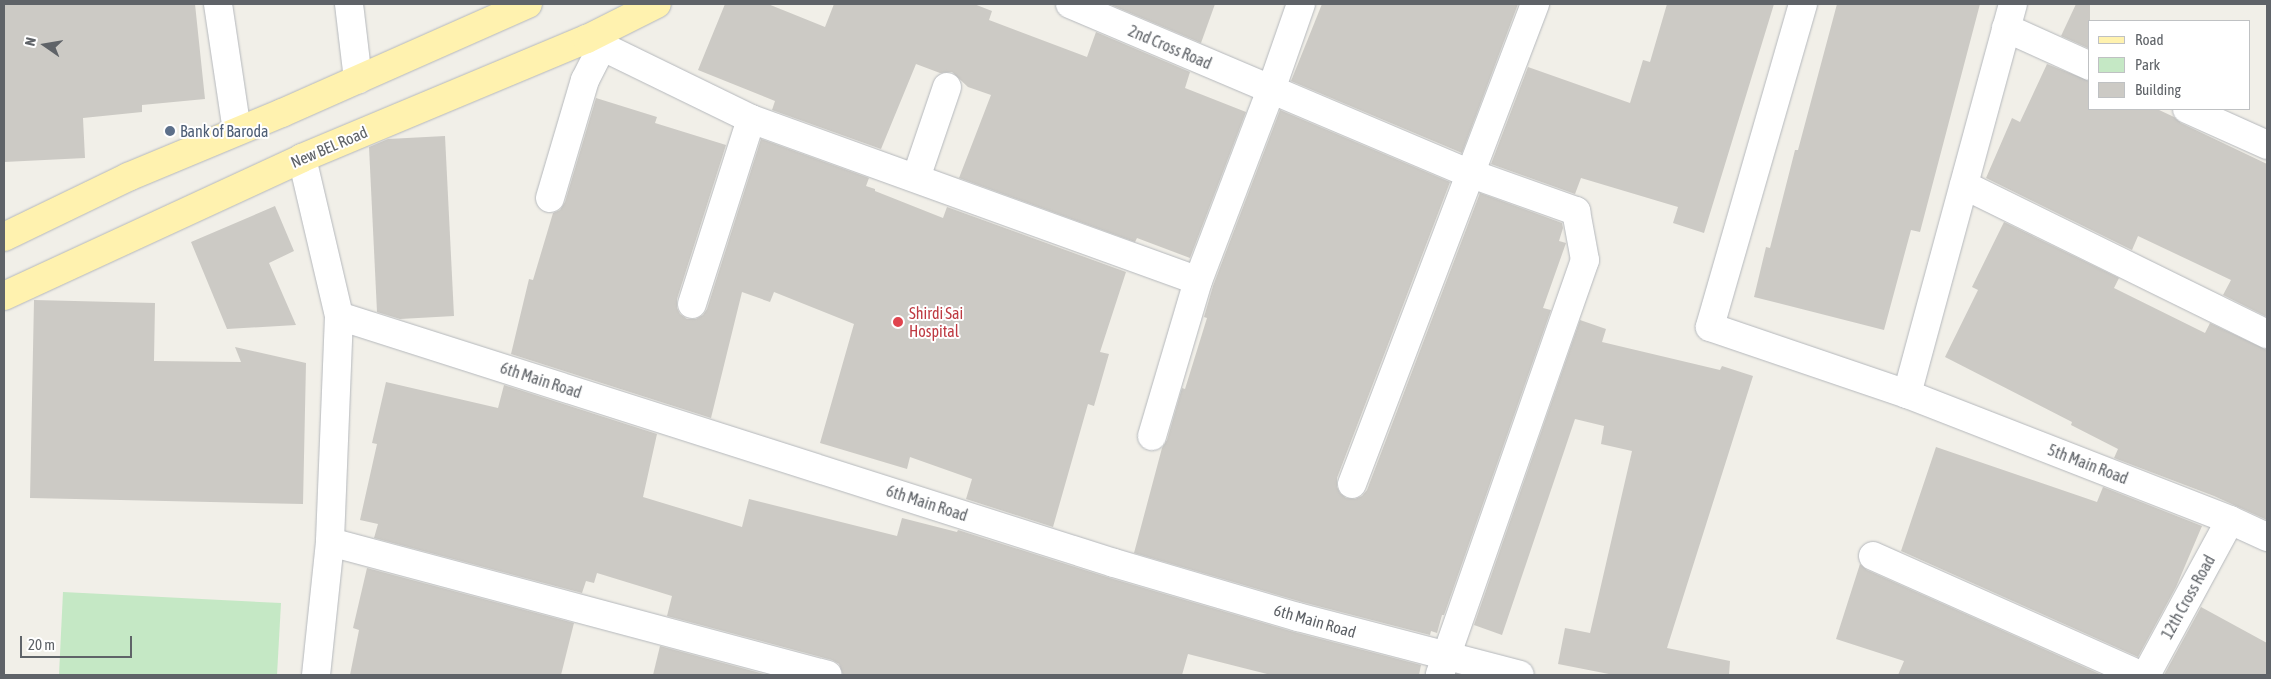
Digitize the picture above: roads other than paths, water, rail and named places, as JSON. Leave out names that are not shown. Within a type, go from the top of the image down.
[{"type":"main road","points":[[4,237],[128,177],[528,4]]},
{"type":"main road","name":"New BEL Road","points":[[4,296],[302,158],[594,43],[657,4]]},
{"type":"street","points":[[218,4],[237,131]]},
{"type":"street","points":[[349,4],[358,79]]},
{"type":"street","name":"2nd Cross Road","points":[[1070,4],[1469,173],[1576,211],[1585,260],[1442,666]]},
{"type":"street","points":[[1152,436],[1198,281],[1271,90],[1301,4]]},
{"type":"street","points":[[1352,484],[1534,4]]},
{"type":"street","name":"5th Main Road","points":[[1803,4],[1710,327],[1907,394],[2230,520],[2267,537]]},
{"type":"street","points":[[1907,394],[2009,16],[2088,65]]},
{"type":"street","points":[[550,198],[594,43],[751,119],[1198,281]]},
{"type":"street","points":[[916,178],[948,87]]},
{"type":"street","points":[[2188,110],[2267,145]]},
{"type":"street","points":[[692,304],[751,119]]},
{"type":"street","points":[[302,158],[339,316],[330,542],[316,675]]},
{"type":"street","points":[[1964,185],[2267,334]]},
{"type":"street","name":"6th Main Road","points":[[339,316],[1114,563],[1298,617],[1442,666],[1520,675]]},
{"type":"street","name":"12th Cross Road","points":[[2146,675],[2230,520]]},
{"type":"street","points":[[330,542],[828,675]]},
{"type":"street","points":[[1874,556],[2140,675]]},
{"type":"place","name":"Bank of Baroda","points":[[170,131]]},
{"type":"place","name":"Shirdi Sai Hospital","points":[[898,322]]}]
